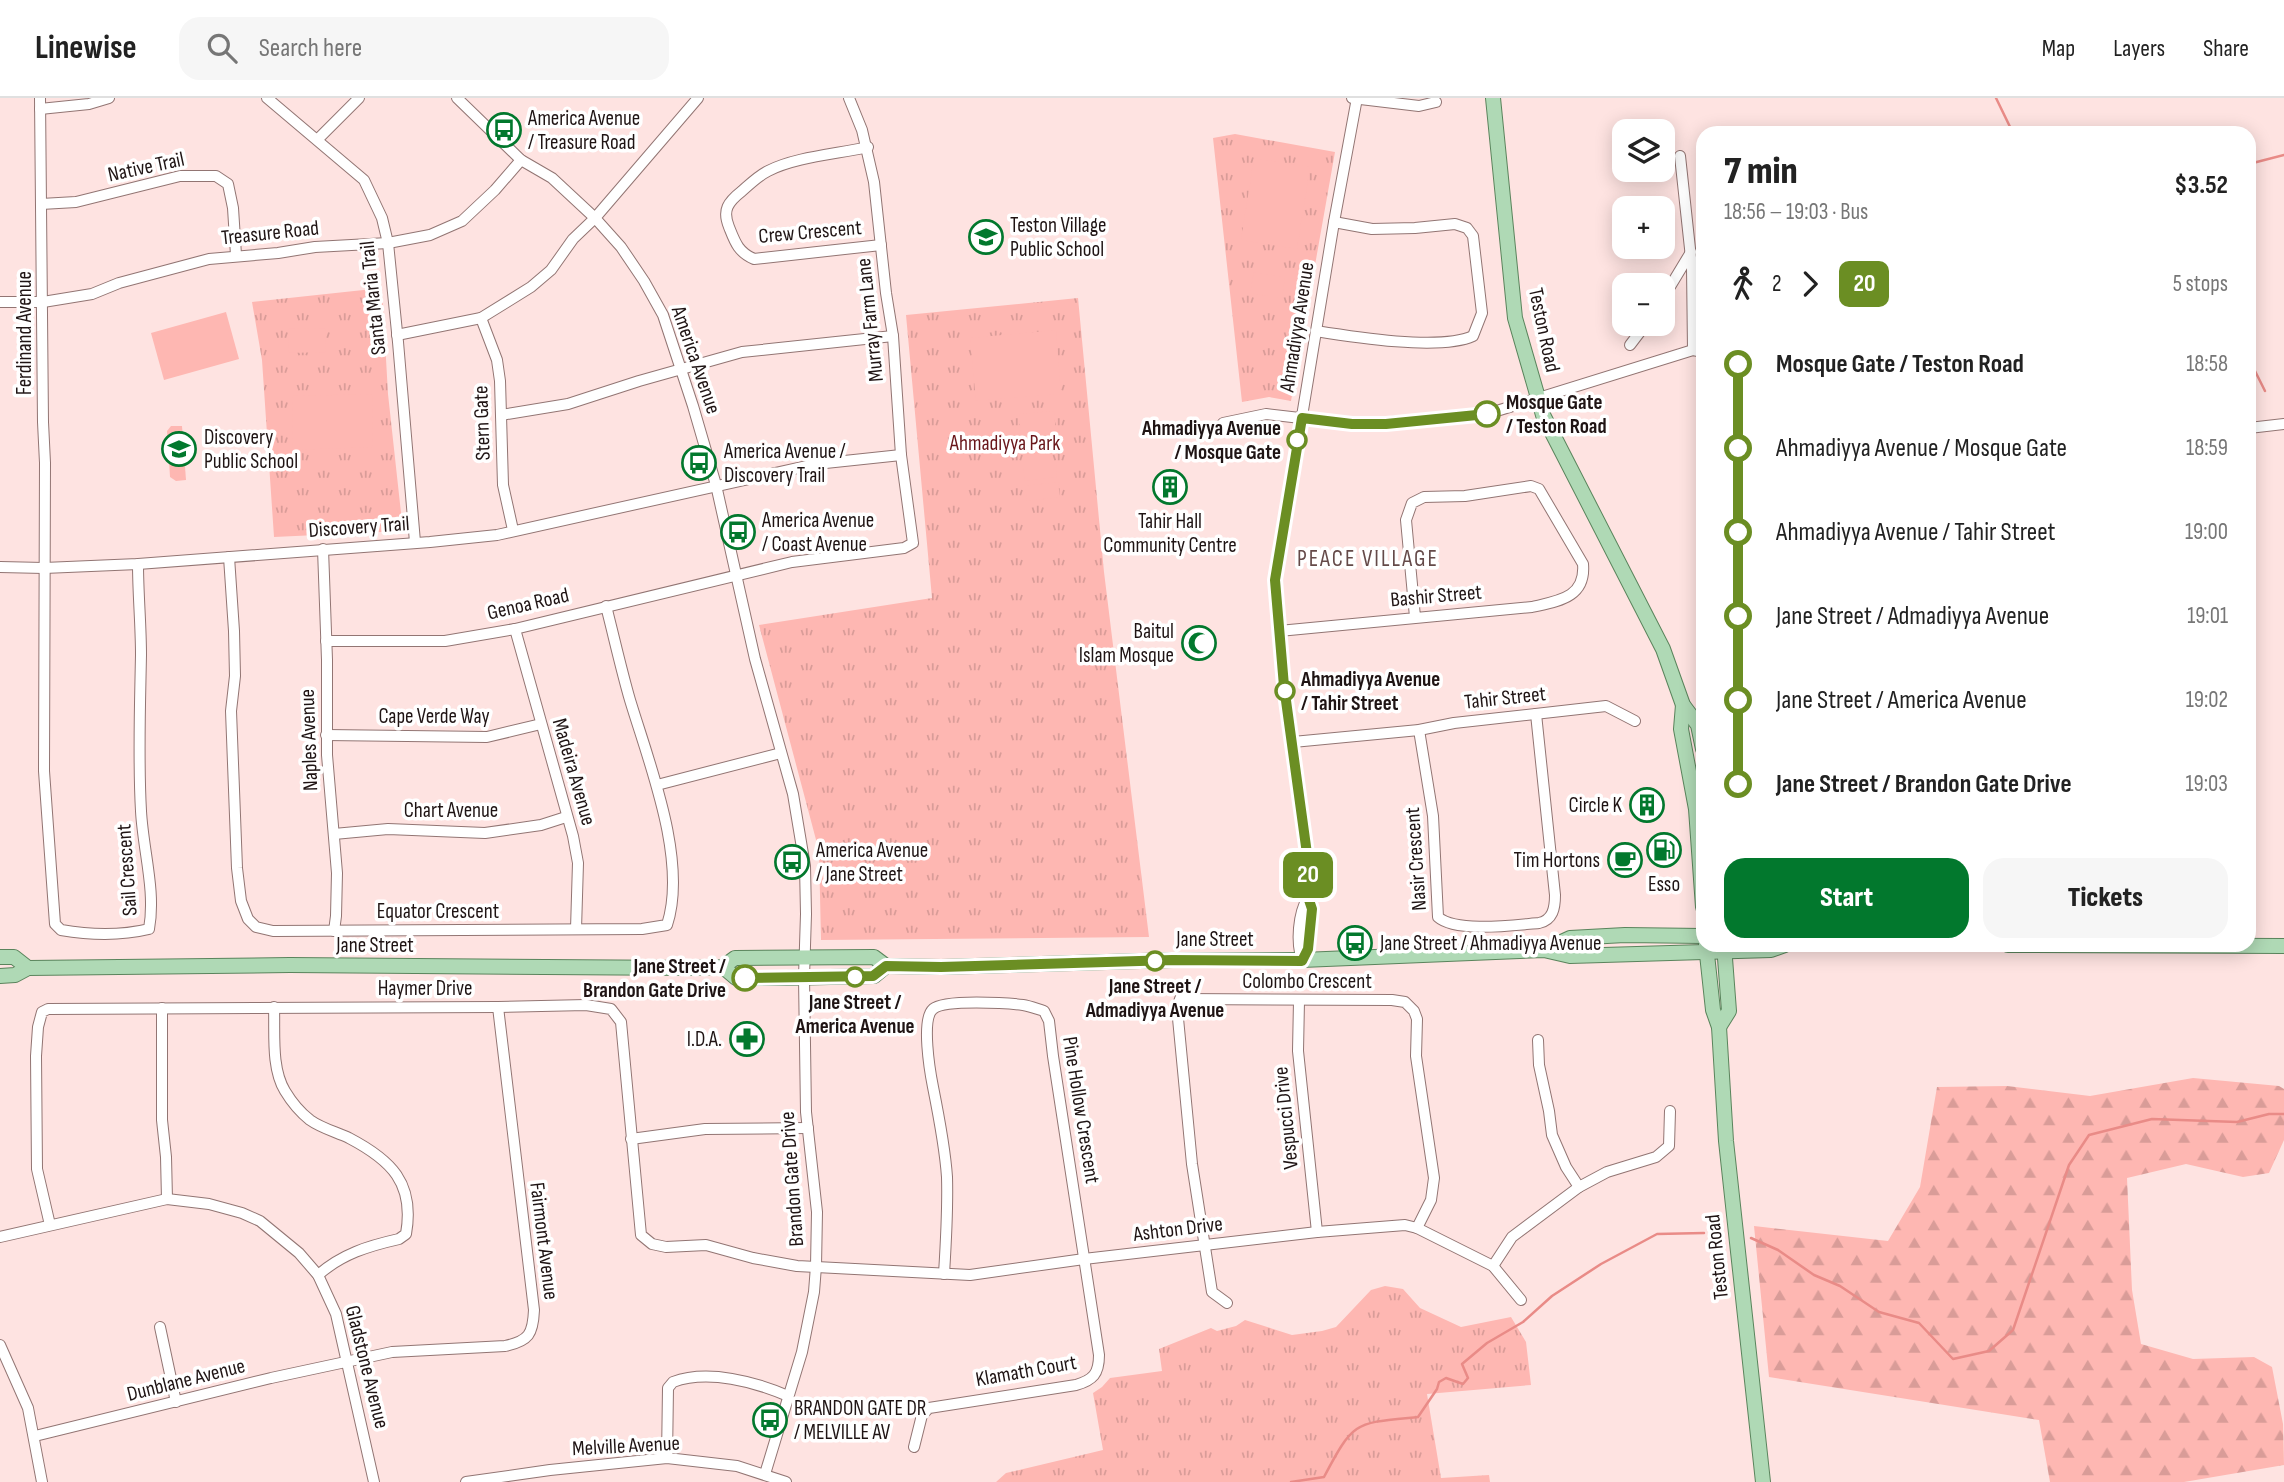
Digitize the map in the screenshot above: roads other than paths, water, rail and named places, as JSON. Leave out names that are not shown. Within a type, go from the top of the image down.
[{"type":"main road","name":"Teston Road","points":[[1493,98],[1515,318],[1543,415],[1663,649],[1683,705],[1696,722]]},
{"type":"main road","name":"Teston Road","points":[[1683,705],[1681,729],[1696,808]]},
{"type":"main road","name":"Jane Street","points":[[1544,950],[1570,938],[1696,936]]},
{"type":"main road","points":[[2256,946],[2284,946]]},
{"type":"main road","name":"Jane Street","points":[[0,976],[15,975],[28,968],[276,965],[723,967],[735,958],[874,957],[886,966],[941,967],[1172,960],[1302,961],[1544,950],[1570,956],[1696,949]]},
{"type":"main road","name":"Teston Road","points":[[1706,952],[1713,1010],[1719,1027],[1726,1141],[1763,1482]]},
{"type":"main road","name":"Teston Road","points":[[1719,1027],[1729,1011],[1724,952]]},
{"type":"main road","name":"Jane Street","points":[[0,957],[14,957],[28,968]]},
{"type":"main road","name":"Jane Street","points":[[723,967],[736,978],[873,976],[886,966]]},
{"type":"street","points":[[40,104],[89,104],[109,98]]},
{"type":"street","name":"Santa Maria Trail","points":[[267,98],[364,180],[382,218],[388,243],[415,542]]},
{"type":"street","points":[[318,139],[359,98]]},
{"type":"street","name":"America Avenue","points":[[457,98],[521,160],[552,178],[595,218],[621,247],[663,315],[716,485],[735,578],[793,794],[804,855],[804,958]]},
{"type":"street","points":[[397,335],[481,318],[520,295],[542,278],[573,239],[595,218],[698,98]]},
{"type":"street","name":"Murray Farm Lane","points":[[849,98],[868,148],[893,336],[901,455],[913,543]]},
{"type":"street","points":[[1355,98],[1419,106],[1436,102]]},
{"type":"street","name":"Ahmadiyya Avenue","points":[[1302,961],[1308,949],[1312,909],[1308,897],[1308,861],[1275,580],[1355,98]]},
{"type":"street","name":"Ferdinand Avenue","points":[[40,104],[43,422],[46,463],[44,568]]},
{"type":"street","name":"Crew Crescent","points":[[868,148],[794,162],[767,172],[733,198],[724,215],[737,246],[743,254],[754,259],[881,245]]},
{"type":"street","points":[[1680,156],[1696,326]]},
{"type":"street","name":"Treasure Road","points":[[0,302],[43,302],[92,294],[119,283],[191,262],[315,247],[388,243],[430,235],[462,221],[495,190],[521,160]]},
{"type":"street","name":"Native Trail","points":[[41,204],[76,202],[180,176],[216,176],[228,184],[233,208],[236,255]]},
{"type":"street","points":[[1316,331],[1364,339],[1425,342],[1460,340],[1473,336],[1482,313],[1473,236],[1467,228],[1455,224],[1372,229],[1334,222]]},
{"type":"street","points":[[1675,278],[1691,252]]},
{"type":"street","name":"Stern Gate","points":[[481,318],[497,360],[503,485],[513,530]]},
{"type":"street","points":[[501,415],[568,404],[742,352],[893,336]]},
{"type":"street","points":[[1630,345],[1637,336]]},
{"type":"street","points":[[1223,423],[1266,414],[1352,424],[1449,419],[1487,414],[1696,352]]},
{"type":"street","points":[[2256,427],[2284,424]]},
{"type":"street","name":"Discovery Trail","points":[[0,567],[138,564],[488,536],[816,464],[901,455]]},
{"type":"street","name":"Bashir Street","points":[[1279,631],[1532,607],[1562,600],[1579,589],[1584,576],[1583,564],[1539,489],[1531,486],[1465,496],[1424,497],[1412,503],[1406,520],[1415,617]]},
{"type":"street","name":"Genoa Road","points":[[326,641],[445,641],[516,629],[735,578],[792,562],[904,548],[913,543]]},
{"type":"street","name":"Naples Avenue","points":[[323,549],[326,735],[337,896],[334,931]]},
{"type":"street","name":"Equator Crescent","points":[[229,557],[234,631],[231,711],[234,835],[241,901],[248,919],[264,930],[642,929],[667,925],[673,896],[671,862],[657,785],[626,685],[606,606]]},
{"type":"street","name":"Sail Crescent","points":[[44,568],[44,771],[55,924],[61,930],[110,935],[149,929],[151,918],[140,790],[141,652],[138,564]]},
{"type":"street","name":"Madeira Avenue","points":[[516,629],[558,778],[578,863],[576,929]]},
{"type":"street","name":"Tahir Street","points":[[1293,742],[1419,730],[1454,723],[1606,706],[1635,721]]},
{"type":"street","name":"Nasir Crescent","points":[[1419,730],[1433,816],[1438,917],[1444,923],[1474,927],[1539,923],[1552,915],[1555,895],[1536,714]]},
{"type":"street","name":"Cape Verde Way","points":[[326,735],[486,737],[541,724]]},
{"type":"street","points":[[657,785],[781,753]]},
{"type":"street","name":"Chart Avenue","points":[[334,834],[388,829],[485,833],[541,825],[566,817]]},
{"type":"street","name":"Brandon Gate Drive","points":[[765,1474],[808,1325],[816,1266],[817,1212],[808,1128],[804,958]]},
{"type":"street","name":"Colombo Crescent","points":[[1205,1245],[1192,1164],[1177,1008],[1180,999],[1405,1002],[1414,1011],[1417,1019],[1416,1056],[1434,1178],[1431,1200],[1417,1228]]},
{"type":"street","name":"Vespucci Drive","points":[[1299,1001],[1298,1051],[1317,1231]]},
{"type":"street","name":"Pine Hollow Crescent","points":[[944,1274],[946,1169],[930,1071],[927,1033],[930,1012],[934,1007],[946,1004],[1027,1006],[1044,1012],[1049,1021],[1084,1259]]},
{"type":"street","name":"Haymer Drive","points":[[50,1225],[37,1169],[36,1056],[38,1027],[42,1012],[48,1009],[586,1005],[601,1006],[617,1014],[621,1022],[640,1235],[646,1242],[666,1247],[706,1245],[753,1258],[797,1266],[816,1266]]},
{"type":"street","points":[[274,1007],[278,1072],[284,1090],[310,1120],[378,1154],[397,1175],[408,1207],[406,1234],[400,1239],[352,1252],[334,1261],[318,1275]]},
{"type":"street","name":"Fairmont Avenue","points":[[347,1363],[392,1352],[505,1346],[520,1343],[532,1328],[534,1310],[498,1007]]},
{"type":"street","points":[[162,1008],[162,1120],[167,1199]]},
{"type":"street","points":[[1538,1040],[1539,1065],[1552,1135],[1566,1167],[1579,1187]]},
{"type":"street","points":[[1493,1266],[1518,1231],[1579,1187],[1607,1172],[1656,1157],[1669,1146],[1670,1111]]},
{"type":"street","points":[[631,1139],[705,1129],[808,1128]]},
{"type":"street","name":"Gladstone Avenue","points":[[0,1237],[167,1199],[208,1204],[260,1221],[299,1253],[318,1275],[336,1314],[374,1482]]},
{"type":"street","name":"Ashton Drive","points":[[816,1266],[944,1274],[992,1274],[1084,1259],[1317,1231],[1405,1225],[1417,1228],[1493,1266],[1521,1300]]},
{"type":"street","points":[[1205,1245],[1212,1292],[1227,1303]]},
{"type":"street","name":"Klamath Court","points":[[914,1447],[922,1415],[929,1408],[1076,1385],[1095,1377],[1099,1356],[1084,1259]]},
{"type":"street","points":[[160,1327],[176,1402]]},
{"type":"street","points":[[0,1345],[23,1392],[35,1436],[43,1482]]},
{"type":"street","name":"Dunblane Avenue","points":[[35,1436],[347,1363]]},
{"type":"street","points":[[667,1458],[668,1388],[673,1382],[699,1378],[740,1380],[761,1384],[789,1396]]},
{"type":"street","name":"Melville Avenue","points":[[466,1482],[667,1458],[737,1466],[786,1482]]},
{"type":"waterway","points":[[1996,98],[2010,126]]},
{"type":"waterway","points":[[2256,162],[2284,155]]},
{"type":"waterway","points":[[2256,373],[2265,391]]},
{"type":"waterway","points":[[1751,1238],[1778,1250],[1814,1275],[1840,1286],[1879,1312],[1919,1323],[1953,1359],[1989,1351],[2013,1330],[2069,1165],[2089,1135],[2152,1119],[2237,1122],[2269,1114],[2284,1114]]},
{"type":"waterway","points":[[1291,1482],[1324,1477],[1342,1444],[1359,1428],[1381,1421],[1418,1417],[1439,1382],[1446,1378],[1463,1384],[1468,1378],[1462,1364],[1487,1343],[1523,1322],[1552,1296],[1601,1264],[1657,1234],[1704,1233]]},
{"type":"place","name":"America Avenue / Treasure Road","points":[[504,130]]},
{"type":"place","name":"Teston Village Public School","points":[[986,237]]},
{"type":"place","name":"Mosque Gate / Teston Road","points":[[1487,414]]},
{"type":"place","name":"Ahmadiyya Avenue / Mosque Gate","points":[[1297,440]]},
{"type":"place","name":"Discovery Public School","points":[[179,449]]},
{"type":"place","name":"America Avenue / Discovery Trail","points":[[699,463]]},
{"type":"place","name":"Tahir Hall Community Centre","points":[[1170,487]]},
{"type":"place","name":"America Avenue / Coast Avenue","points":[[738,532]]},
{"type":"place","name":"Baitul Islam Mosque","points":[[1199,643]]},
{"type":"place","name":"Ahmadiyya Avenue / Tahir Street","points":[[1285,691]]},
{"type":"place","name":"Circle K","points":[[1647,805]]},
{"type":"place","name":"Esso","points":[[1664,850]]},
{"type":"place","name":"Tim Hortons","points":[[1625,860]]},
{"type":"place","name":"America Avenue / Jane Street","points":[[792,862]]},
{"type":"place","name":"Jane Street / Ahmadiyya Avenue","points":[[1355,943]]},
{"type":"place","name":"Jane Street / Admadiyya Avenue","points":[[1155,961]]},
{"type":"place","name":"Jane Street / America Avenue","points":[[855,977]]},
{"type":"place","name":"Jane Street / Brandon Gate Drive","points":[[745,978]]},
{"type":"place","name":"I.D.A.","points":[[747,1039]]},
{"type":"place","name":"BRANDON GATE DR / MELVILLE AV","points":[[770,1420]]},
{"type":"district","name":"PEACE VILLAGE","points":[[1368,559]]},
{"type":"park label","name":"Ahmadiyya Park","points":[[1005,443]]}]
